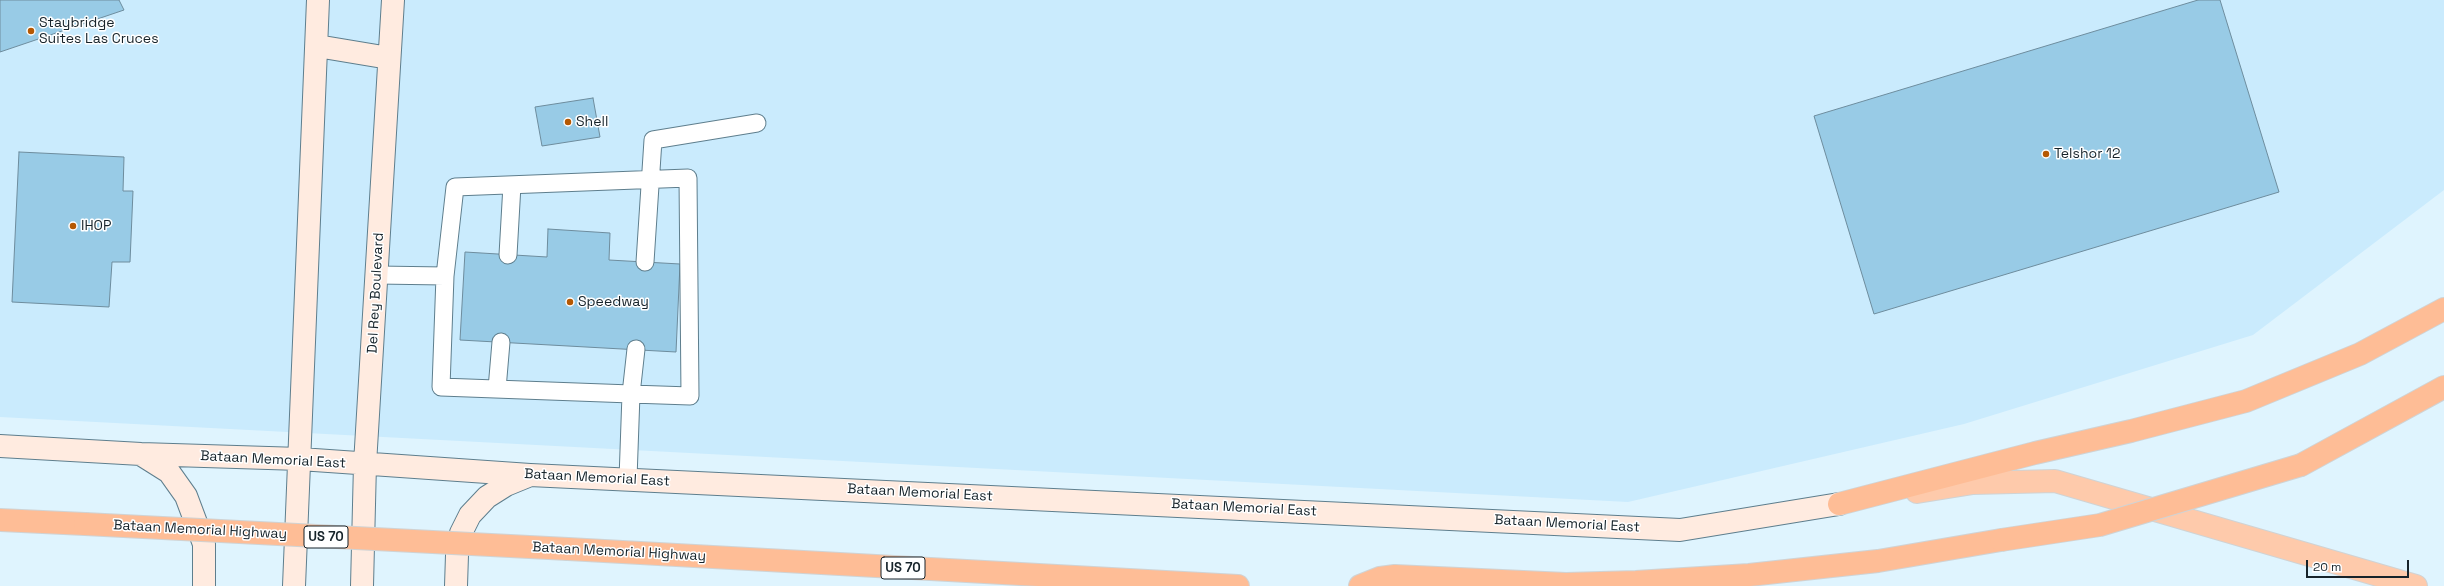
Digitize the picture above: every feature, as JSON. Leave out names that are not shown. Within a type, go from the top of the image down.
[{"type":"highway","points":[[1839,504],[2035,453],[2131,432],[2246,401],[2360,354],[2444,309]]},
{"type":"highway","points":[[1360,586],[1380,578],[1395,576],[1566,584],[1636,582],[1749,575],[1878,561],[2100,525],[2301,465],[2444,387]]},
{"type":"highway","points":[[1839,504],[1973,483],[2056,481],[2416,586]]},
{"type":"highway","name":"Bataan Memorial Highway","points":[[0,520],[568,549],[1238,586]]},
{"type":"main road","points":[[294,586],[318,0]]},
{"type":"main road","name":"Del Rey Boulevard","points":[[362,586],[365,464],[393,0]]},
{"type":"main road","points":[[317,46],[390,58]]},
{"type":"main road","name":"Bataan Memorial East","points":[[0,446],[141,454],[300,459],[530,474],[1680,530],[1839,504]]},
{"type":"main road","points":[[141,454],[169,472],[186,496],[204,544],[204,586]]},
{"type":"main road","points":[[456,586],[457,555],[461,533],[470,515],[487,497],[506,484],[530,474]]},
{"type":"lane","points":[[645,262],[652,180],[653,140],[756,123]]},
{"type":"lane","points":[[688,178],[690,396],[442,387],[445,276],[455,187],[512,185],[688,178]]},
{"type":"lane","points":[[508,255],[512,185]]},
{"type":"lane","points":[[377,275],[445,276]]},
{"type":"lane","points":[[497,389],[502,342]]},
{"type":"lane","points":[[628,479],[631,394],[636,350]]},
{"type":"shaded area","points":[[0,0],[2444,0],[2444,190],[2253,335],[1964,424],[1628,502],[0,417]]},
{"type":"building","name":"Staybridge Suites Las Cruces","points":[[0,0],[119,0],[124,10],[0,52]]},
{"type":"building","name":"Telshor 12","points":[[2198,0],[2220,0],[2279,192],[1874,314],[1814,116]]},
{"type":"building","name":"Shell","points":[[593,98],[600,137],[542,146],[535,107]]},
{"type":"building","name":"IHOP","points":[[19,152],[124,157],[123,191],[133,191],[130,262],[112,262],[109,307],[12,302]]},
{"type":"building","name":"Speedway","points":[[548,229],[610,233],[609,260],[680,264],[676,352],[460,340],[465,252],[547,257]]},
{"type":"place","name":"Staybridge Suites Las Cruces","points":[[31,31]]},
{"type":"place","name":"Shell","points":[[568,122]]},
{"type":"place","name":"Telshor 12","points":[[2046,154]]},
{"type":"place","name":"IHOP","points":[[73,226]]},
{"type":"place","name":"Speedway","points":[[570,302]]}]
